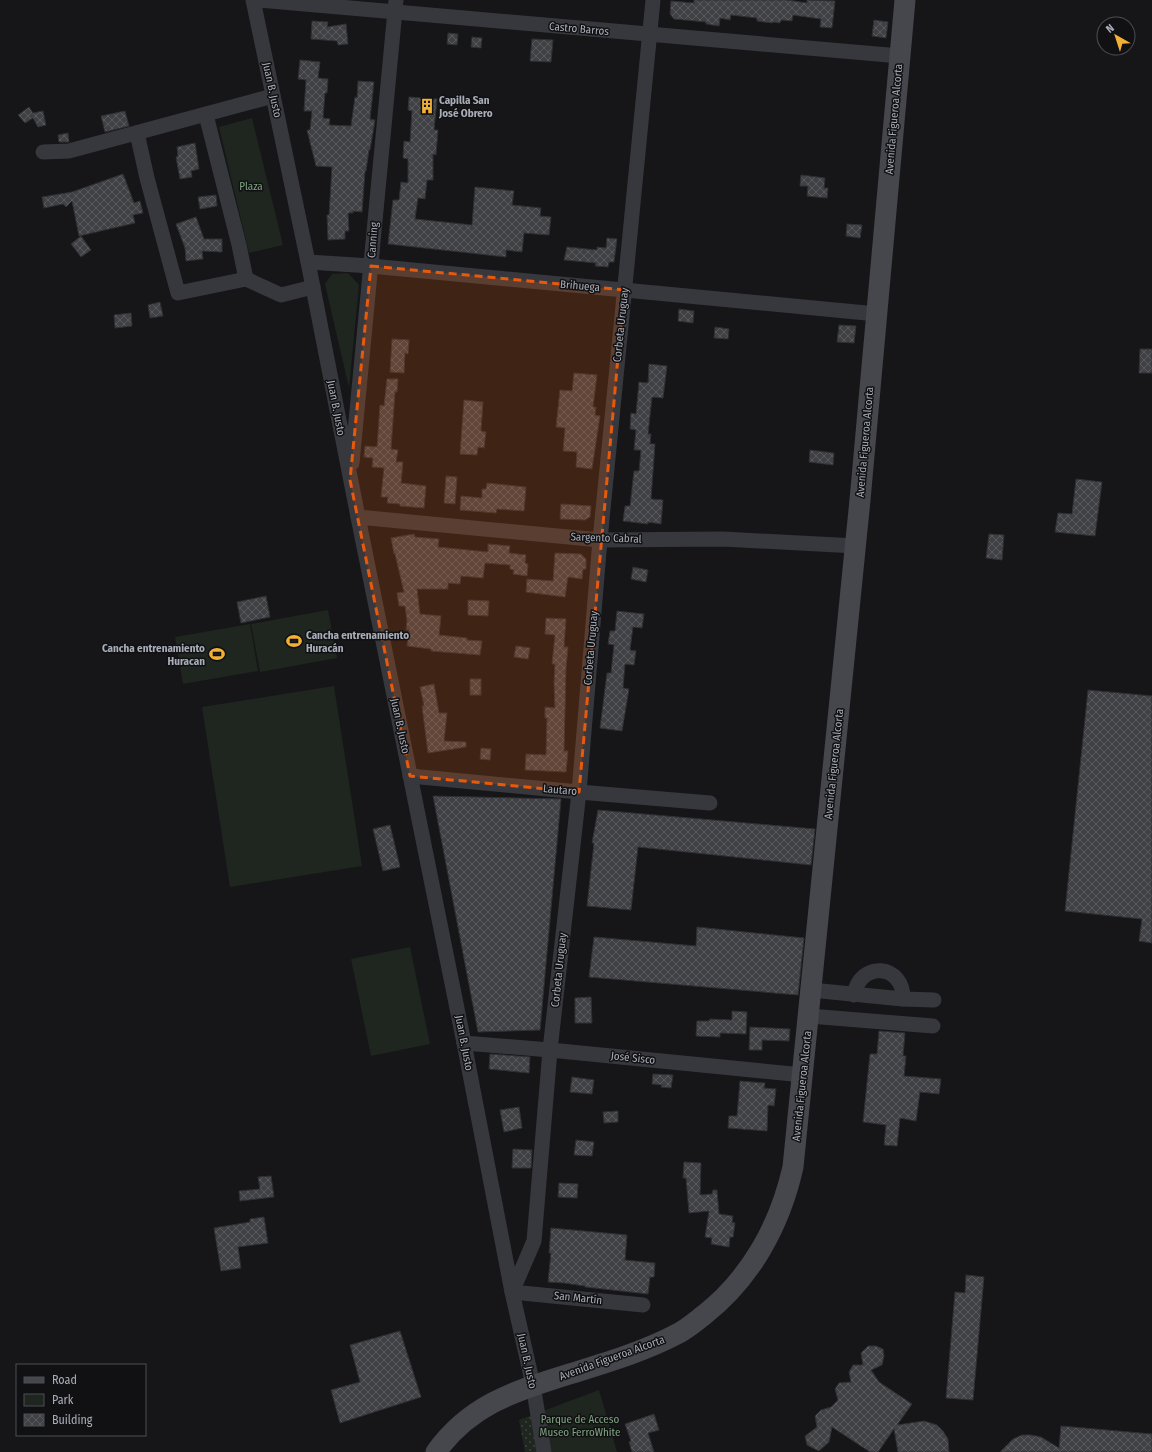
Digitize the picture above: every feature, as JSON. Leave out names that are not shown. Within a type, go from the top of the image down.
[{"type":"main road","name":"Avenida Figueroa Alcorta","points":[[436,1452],[454,1430],[481,1409],[496,1400],[661,1342],[697,1320],[714,1307],[732,1289],[751,1266],[774,1226],[787,1193],[793,1167],[803,1075],[856,546],[905,0]]},
{"type":"street","name":"Juan B. Justo","points":[[253,0],[308,262],[350,480],[464,1043],[512,1292],[533,1386],[544,1452]]},
{"type":"street","name":"Castro Barros","points":[[258,0],[395,6],[650,35],[900,56]]},
{"type":"street","name":"Corbeta Uruguay","points":[[512,1292],[534,1241],[550,1050],[579,792],[600,540],[653,0]]},
{"type":"street","name":"Canning","points":[[350,480],[395,6]]},
{"type":"street","points":[[43,152],[69,151],[273,96]]},
{"type":"street","points":[[206,115],[239,245],[246,279]]},
{"type":"street","points":[[137,133],[147,178],[178,293],[246,279],[281,295],[313,287]]},
{"type":"street","name":"Brihuega","points":[[308,262],[370,266],[877,314]]},
{"type":"street","name":"Sargento Cabral","points":[[358,517],[600,540],[723,539],[856,546]]},
{"type":"street","name":"Lautaro","points":[[410,776],[710,803]]},
{"type":"street","points":[[854,995],[856,987],[866,974],[873,971],[881,971],[896,977],[901,984],[903,1000]]},
{"type":"street","points":[[811,990],[903,1000],[934,1000]]},
{"type":"street","points":[[809,1016],[933,1026]]},
{"type":"street","name":"José Sisco","points":[[464,1043],[803,1075]]},
{"type":"street","name":"San Martín","points":[[512,1292],[644,1305]]},
{"type":"highlighted area","points":[[371,266],[624,290],[579,792],[410,776],[350,480]]},
{"type":"green space","name":"Plaza","points":[[252,118],[283,245],[249,253],[219,127]]},
{"type":"green space","points":[[348,273],[359,285],[349,388],[325,284],[332,274]]},
{"type":"green space","name":"Cancha entrenamiento Huracán","points":[[328,610],[337,658],[260,672],[251,624]]},
{"type":"green space","name":"Cancha entrenamiento Huracan","points":[[250,624],[258,671],[183,684],[175,637]]},
{"type":"green space","points":[[334,686],[362,866],[230,887],[202,707]]},
{"type":"green space","points":[[410,947],[430,1044],[371,1056],[351,959]]},
{"type":"green space","name":"Parque de Acceso Museo FerroWhite","points":[[599,1390],[617,1452],[550,1452],[543,1411]]},
{"type":"green space","points":[[533,1415],[539,1452],[525,1452],[519,1420]]},
{"type":"building","points":[[694,0],[787,0],[807,3],[807,0],[835,1],[832,28],[820,27],[821,19],[793,15],[792,21],[781,20],[780,23],[772,23],[757,21],[757,18],[731,15],[730,20],[720,18],[719,26],[706,24],[706,22],[674,19],[670,14],[671,1],[694,3]]},
{"type":"building","points":[[874,20],[888,22],[886,38],[872,36]]},
{"type":"building","points":[[312,21],[328,22],[327,27],[346,24],[348,44],[338,45],[337,41],[311,39]]},
{"type":"building","points":[[448,33],[458,34],[457,45],[447,44]]},
{"type":"building","points":[[472,37],[482,38],[481,48],[471,47]]},
{"type":"building","points":[[532,39],[553,40],[551,62],[530,61]]},
{"type":"building","points":[[300,60],[320,62],[318,78],[328,79],[323,118],[330,119],[329,125],[351,126],[355,97],[357,98],[358,81],[374,82],[370,119],[375,120],[365,171],[362,212],[353,211],[353,213],[348,213],[349,231],[345,231],[345,239],[328,240],[327,215],[329,215],[332,167],[316,166],[307,130],[310,130],[312,111],[304,111],[306,80],[298,79]]},
{"type":"building","points":[[409,97],[437,99],[434,130],[438,130],[436,155],[433,154],[433,180],[427,180],[425,199],[418,198],[415,219],[472,225],[475,187],[514,191],[512,205],[541,208],[540,216],[551,217],[549,235],[524,233],[522,252],[506,250],[506,257],[388,244],[393,200],[399,200],[401,182],[408,183],[408,159],[403,158],[404,141],[410,142],[412,111],[408,110]]},
{"type":"building","points":[[29,107],[33,113],[43,111],[46,125],[38,127],[33,118],[25,123],[18,115]]},
{"type":"building","points":[[125,111],[129,126],[105,132],[101,116]]},
{"type":"building","points":[[68,133],[69,142],[59,142],[58,135]]},
{"type":"building","points":[[195,143],[199,169],[191,171],[192,177],[180,179],[176,157],[178,156],[177,147]]},
{"type":"building","points":[[123,174],[134,203],[140,201],[143,213],[133,215],[135,223],[79,236],[72,201],[66,207],[63,204],[44,208],[42,197],[72,192]]},
{"type":"building","points":[[801,175],[825,178],[824,188],[828,188],[827,198],[807,196],[808,186],[800,186]]},
{"type":"building","points":[[216,195],[217,206],[200,209],[198,197]]},
{"type":"building","points":[[196,217],[204,239],[222,239],[222,252],[202,251],[203,259],[186,261],[185,248],[176,224]]},
{"type":"building","points":[[847,224],[862,225],[860,238],[846,236]]},
{"type":"building","points":[[81,236],[91,250],[81,257],[71,244]]},
{"type":"building","points":[[607,238],[617,239],[614,262],[609,262],[608,267],[595,266],[596,263],[564,260],[567,247],[597,250],[597,247],[606,248]]},
{"type":"building","points":[[160,302],[163,316],[150,318],[148,305]]},
{"type":"building","points":[[679,309],[694,311],[693,323],[678,321]]},
{"type":"building","points":[[131,313],[132,326],[115,328],[114,315]]},
{"type":"building","points":[[839,325],[856,326],[854,343],[837,342]]},
{"type":"building","points":[[715,327],[729,329],[728,339],[714,338]]},
{"type":"building","points":[[392,339],[409,340],[408,354],[405,353],[404,373],[390,372]]},
{"type":"building","points":[[1140,349],[1152,349],[1152,373],[1139,373]]},
{"type":"building","points":[[649,364],[667,366],[663,398],[652,397],[648,434],[651,434],[650,444],[655,444],[651,499],[663,500],[661,524],[623,521],[625,506],[630,506],[634,471],[639,471],[641,450],[634,450],[636,430],[630,429],[631,413],[636,414],[639,382],[648,383]]},
{"type":"building","points":[[574,373],[597,375],[593,407],[596,407],[595,415],[600,416],[592,469],[576,467],[577,452],[563,451],[565,428],[556,427],[560,390],[572,391]]},
{"type":"building","points":[[387,379],[398,379],[397,392],[395,392],[391,449],[398,450],[396,462],[403,462],[401,483],[426,486],[424,508],[400,506],[400,504],[387,503],[388,497],[381,497],[384,468],[372,467],[373,458],[364,457],[365,446],[377,447],[380,405],[384,406]]},
{"type":"building","points":[[464,400],[483,402],[481,431],[486,432],[484,448],[478,447],[477,455],[460,454]]},
{"type":"building","points":[[810,450],[834,453],[833,465],[809,462]]},
{"type":"building","points":[[446,476],[457,477],[455,504],[444,503]]},
{"type":"building","points":[[1076,479],[1102,482],[1095,536],[1055,532],[1058,513],[1072,514]]},
{"type":"building","points":[[487,483],[526,487],[524,511],[497,509],[496,513],[460,510],[461,496],[482,498],[482,489],[486,489]]},
{"type":"building","points":[[561,504],[591,506],[590,517],[585,520],[560,519]]},
{"type":"building","points":[[414,534],[415,537],[439,539],[438,547],[488,552],[488,544],[510,546],[509,553],[526,555],[525,563],[528,564],[527,576],[513,574],[514,570],[510,569],[510,565],[485,563],[483,578],[461,576],[460,584],[448,583],[448,589],[417,589],[420,614],[441,616],[439,635],[482,641],[480,655],[431,651],[431,649],[407,646],[409,630],[406,630],[407,621],[405,606],[399,606],[397,593],[404,592],[391,538]]},
{"type":"building","points":[[989,534],[1004,535],[1002,560],[986,558]]},
{"type":"building","points":[[555,553],[581,554],[586,559],[586,569],[583,569],[582,579],[568,577],[565,597],[526,592],[527,579],[553,581]]},
{"type":"building","points":[[633,567],[648,570],[646,582],[631,579]]},
{"type":"building","points":[[266,596],[270,617],[241,623],[237,602]]},
{"type":"building","points":[[468,600],[489,601],[488,616],[468,615]]},
{"type":"building","points":[[617,611],[644,614],[642,628],[633,627],[630,650],[636,651],[634,665],[625,664],[623,688],[629,689],[622,731],[600,728],[607,673],[611,673],[614,645],[608,644],[610,631],[615,631]]},
{"type":"building","points":[[546,618],[566,619],[564,647],[568,647],[564,751],[568,751],[566,772],[525,770],[526,754],[546,755],[547,718],[545,718],[545,707],[555,708],[555,664],[552,664],[555,635],[545,634]]},
{"type":"building","points":[[516,646],[530,648],[528,659],[514,657]]},
{"type":"building","points":[[470,679],[481,679],[481,695],[470,695]]},
{"type":"building","points":[[434,684],[439,713],[447,713],[444,741],[466,742],[466,747],[428,753],[422,706],[424,706],[420,687]]},
{"type":"building","points":[[1088,690],[1152,696],[1152,943],[1139,941],[1142,919],[1065,911]]},
{"type":"building","points":[[481,748],[491,749],[490,760],[480,759]]},
{"type":"building","points":[[433,796],[561,799],[540,1030],[478,1032]]},
{"type":"building","points":[[598,810],[815,829],[811,865],[638,847],[631,910],[587,906],[594,843],[592,843]]},
{"type":"building","points":[[390,825],[400,867],[383,871],[373,829]]},
{"type":"building","points":[[697,927],[804,938],[798,995],[589,977],[594,937],[696,946]]},
{"type":"building","points":[[591,997],[592,1023],[575,1023],[575,998]]},
{"type":"building","points":[[732,1011],[747,1012],[746,1034],[720,1033],[720,1037],[696,1036],[697,1021],[709,1021],[710,1019],[732,1020]]},
{"type":"building","points":[[750,1027],[790,1029],[789,1041],[762,1040],[762,1050],[749,1050]]},
{"type":"building","points":[[879,1031],[905,1033],[903,1056],[906,1056],[904,1076],[941,1079],[939,1094],[920,1092],[916,1121],[900,1118],[897,1146],[884,1145],[886,1125],[863,1122],[870,1054],[877,1054]]},
{"type":"building","points":[[490,1054],[530,1057],[529,1073],[489,1069]]},
{"type":"building","points":[[653,1074],[673,1075],[671,1088],[652,1084]]},
{"type":"building","points":[[572,1077],[594,1080],[592,1094],[570,1092]]},
{"type":"building","points":[[740,1081],[765,1083],[764,1088],[776,1089],[774,1106],[768,1105],[767,1131],[728,1128],[729,1116],[737,1116]]},
{"type":"building","points":[[519,1107],[522,1128],[504,1132],[500,1110]]},
{"type":"building","points":[[618,1111],[618,1122],[604,1123],[603,1112]]},
{"type":"building","points":[[576,1140],[594,1142],[592,1156],[574,1155]]},
{"type":"building","points":[[513,1149],[532,1150],[531,1168],[512,1168]]},
{"type":"building","points":[[684,1162],[701,1163],[700,1195],[712,1194],[713,1190],[717,1190],[719,1214],[733,1216],[732,1222],[735,1223],[733,1237],[730,1237],[729,1247],[711,1244],[712,1238],[705,1237],[709,1211],[689,1213],[686,1178],[683,1178]]},
{"type":"building","points":[[271,1176],[274,1197],[240,1201],[239,1191],[260,1189],[258,1177]]},
{"type":"building","points":[[559,1183],[578,1184],[577,1198],[558,1197]]},
{"type":"building","points":[[264,1217],[268,1243],[238,1247],[241,1268],[221,1271],[214,1228],[250,1222],[250,1219]]},
{"type":"building","points":[[551,1228],[627,1235],[625,1260],[655,1263],[654,1277],[650,1277],[648,1294],[548,1282],[551,1253],[549,1253]]},
{"type":"building","points":[[966,1275],[984,1277],[973,1400],[946,1398],[955,1292],[965,1293]]},
{"type":"building","points":[[400,1331],[421,1397],[340,1423],[331,1390],[360,1382],[350,1345]]},
{"type":"building","points":[[868,1346],[876,1346],[883,1349],[884,1356],[882,1365],[871,1370],[879,1382],[912,1404],[897,1425],[924,1421],[937,1425],[948,1439],[949,1452],[898,1452],[894,1429],[878,1452],[870,1452],[832,1427],[829,1442],[819,1451],[807,1445],[805,1436],[817,1427],[815,1416],[821,1410],[831,1407],[838,1400],[835,1389],[839,1383],[851,1382],[849,1372],[853,1365],[863,1365],[861,1353]]},
{"type":"building","points":[[654,1414],[659,1430],[648,1433],[654,1452],[632,1452],[629,1442],[631,1441],[625,1424]]},
{"type":"building","points":[[1061,1426],[1152,1434],[1152,1452],[1000,1452],[1013,1439],[1022,1435],[1041,1437],[1059,1448]]},
{"type":"place","name":"Capilla San José Obrero","points":[[427,106]]},
{"type":"place","name":"Cancha entrenamiento Huracán","points":[[294,641]]},
{"type":"place","name":"Cancha entrenamiento Huracan","points":[[217,654]]}]
